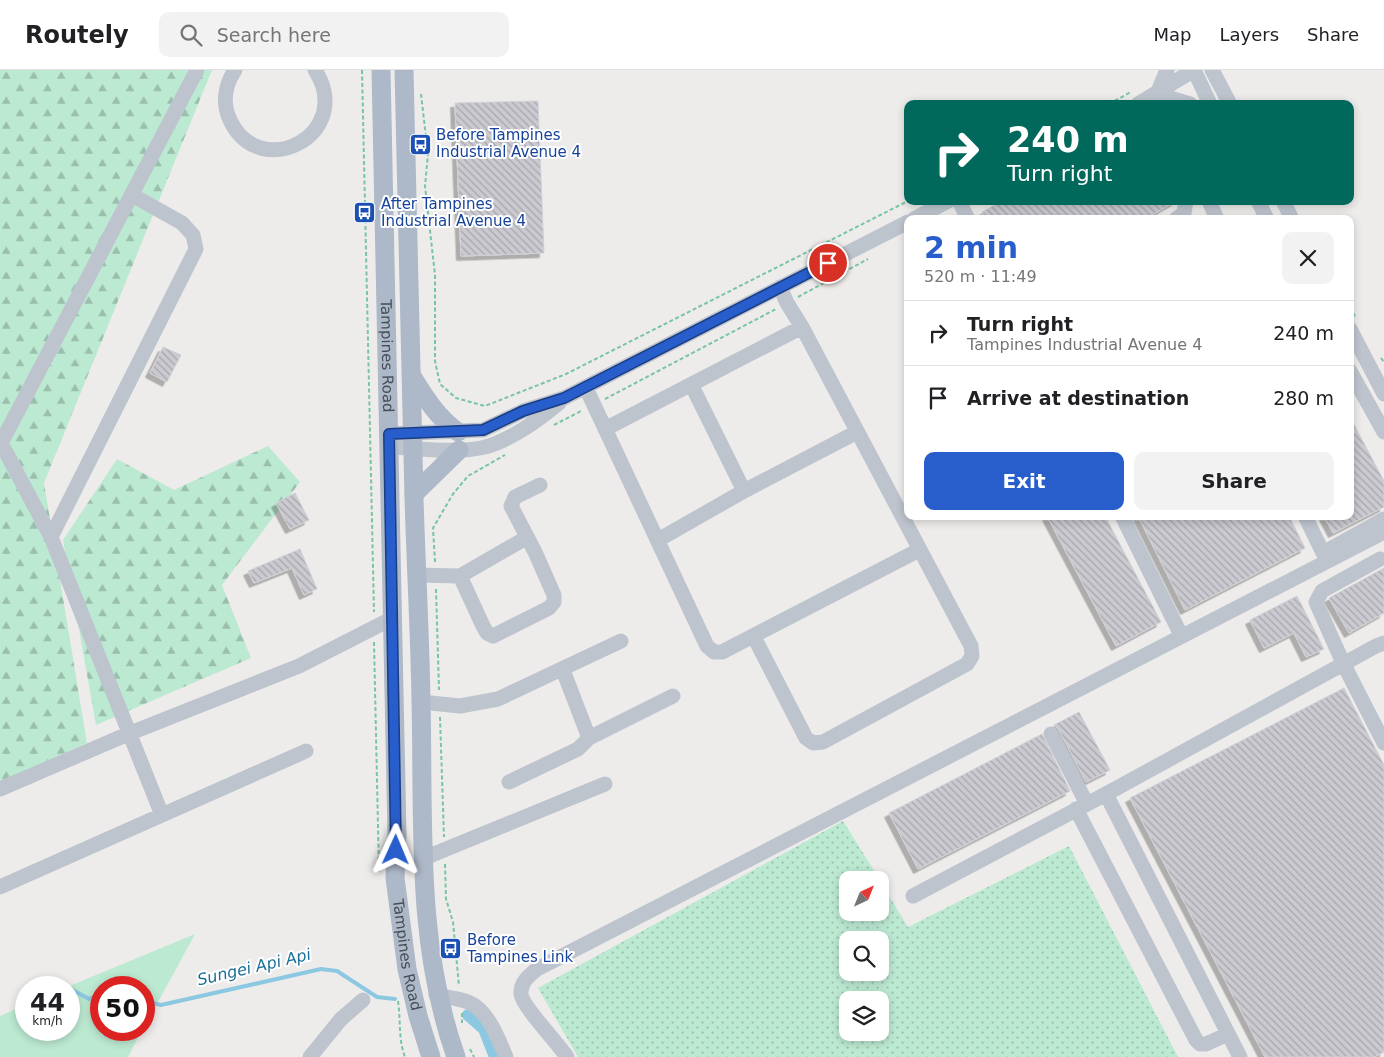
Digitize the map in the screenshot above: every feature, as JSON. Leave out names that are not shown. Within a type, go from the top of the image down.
[{"type":"main road","name":"Tampines Road","points":[[381,70],[397,835],[395,878],[408,976],[431,1057]]},
{"type":"main road","name":"Tampines Road","points":[[404,70],[413,377],[416,575],[430,703],[422,859],[426,917],[436,995],[456,1057]]},
{"type":"main road","points":[[413,377],[427,401],[449,425],[458,441],[414,494]]},
{"type":"street","points":[[162,815],[128,734],[51,537],[1,444],[198,70]]},
{"type":"street","points":[[236,70],[229,79],[225,96],[227,113],[234,129],[246,141],[262,149],[280,150],[295,147],[309,138],[319,126],[324,111],[325,96],[321,80],[315,70]]},
{"type":"street","points":[[1157,94],[1167,70]]},
{"type":"street","points":[[1134,98],[1157,94],[1194,70],[1208,100]]},
{"type":"street","points":[[1212,70],[1228,100]]},
{"type":"street","points":[[1157,94],[1177,100]]},
{"type":"street","points":[[51,537],[196,249],[193,235],[182,224],[132,195]]},
{"type":"street","points":[[922,215],[940,205]]},
{"type":"street","points":[[389,441],[458,441],[523,411],[564,398],[904,224]]},
{"type":"street","points":[[754,637],[806,738],[813,743],[823,742],[967,664],[972,656],[971,646],[780,287]]},
{"type":"street","points":[[605,429],[692,386],[802,327]]},
{"type":"street","points":[[1354,337],[1384,394]]},
{"type":"street","points":[[1354,378],[1384,432]]},
{"type":"street","points":[[692,386],[744,491]]},
{"type":"street","points":[[586,388],[707,646],[714,652],[722,652],[754,637],[919,550]]},
{"type":"street","points":[[658,540],[744,491],[857,432]]},
{"type":"street","points":[[460,576],[483,626],[487,633],[493,636],[549,608],[554,602],[554,595],[510,506],[511,501],[540,485]]},
{"type":"street","points":[[1124,520],[1178,629]]},
{"type":"street","points":[[1307,520],[1323,553]]},
{"type":"street","points":[[1123,657],[1384,520]]},
{"type":"street","points":[[567,1057],[558,1041],[527,1008],[521,994],[525,979],[537,969],[1384,532]]},
{"type":"street","points":[[416,575],[460,576],[526,538]]},
{"type":"street","points":[[1380,559],[1322,591],[1316,602],[1343,663],[1384,743]]},
{"type":"street","points":[[0,789],[128,734],[300,666],[393,618]]},
{"type":"street","points":[[430,703],[460,706],[498,699],[622,641]]},
{"type":"street","points":[[913,896],[1106,794],[1380,643],[1384,643]]},
{"type":"street","points":[[562,670],[589,738]]},
{"type":"street","points":[[508,782],[578,749],[589,738],[673,696]]},
{"type":"street","points":[[1051,734],[1081,807],[1196,1040],[1200,1044],[1206,1044],[1228,1034]]},
{"type":"street","points":[[0,886],[306,751]]},
{"type":"street","points":[[422,859],[605,784]]},
{"type":"street","points":[[1106,794],[1240,1057]]},
{"type":"street","points":[[436,995],[469,1002],[481,1012],[495,1032],[506,1057]]},
{"type":"street","points":[[310,1057],[341,1019],[363,1000]]},
{"type":"path","points":[[362,70],[374,628]]},
{"type":"path","points":[[420,91],[428,154],[425,186],[435,275],[435,361],[440,384],[456,398],[485,406],[566,374],[904,203]]},
{"type":"path","points":[[552,427],[873,256]]},
{"type":"path","points":[[462,1025],[453,922],[446,899],[444,850],[430,703],[436,574],[434,528],[453,494],[468,476],[509,453]]},
{"type":"path","points":[[467,1041],[474,1057]]},
{"type":"green space","points":[[0,70],[212,70],[44,483],[87,743],[0,782]]},
{"type":"green space","points":[[268,446],[300,482],[222,585],[251,658],[96,725],[63,540],[117,459],[174,490]]},
{"type":"green space","points":[[843,821],[874,871],[839,871],[839,921],[889,921],[889,896],[908,927],[1069,846],[1178,1057],[578,1057],[538,988]]},
{"type":"green space","points":[[195,934],[155,1008],[155,976],[94,976]]},
{"type":"green space","points":[[90,977],[90,1041],[136,1041],[128,1057],[0,1057],[0,1016],[15,1010],[15,1041],[80,1041],[80,982]]},
{"type":"building","points":[[538,101],[544,253],[461,256],[455,103]]},
{"type":"building","points":[[995,205],[1169,205],[1152,215],[984,215],[982,212]]},
{"type":"building","points":[[163,347],[181,355],[167,382],[150,373]]},
{"type":"building","points":[[1354,425],[1384,481],[1384,507],[1333,533],[1326,520],[1354,520]]},
{"type":"building","points":[[295,493],[309,520],[290,529],[276,503]]},
{"type":"building","points":[[1049,520],[1107,520],[1161,622],[1116,646]]},
{"type":"building","points":[[1140,520],[1291,520],[1305,548],[1185,610]]},
{"type":"building","points":[[300,549],[317,589],[304,595],[292,568],[254,583],[248,571]]},
{"type":"building","points":[[1384,568],[1384,613],[1349,633],[1329,598]]},
{"type":"building","points":[[1297,596],[1324,649],[1306,657],[1294,633],[1264,648],[1250,620]]},
{"type":"building","points":[[1344,688],[1384,765],[1384,1052],[1374,1057],[1265,1057],[1130,798]]},
{"type":"building","points":[[1079,712],[1110,770],[1086,782],[1059,730],[1054,725]]},
{"type":"building","points":[[1042,734],[1070,791],[918,869],[889,813]]},
{"type":"waterway","name":"Sungei Api Api","points":[[155,1004],[161,1005],[321,969],[337,971],[377,997],[395,999]]},
{"type":"waterway","name":"Sungei Api Api","points":[[80,994],[90,999]]},
{"type":"waterway","name":"Sungei Api Api","points":[[468,1015],[484,1029],[495,1057]]},
{"type":"place","name":"Before Tampines Industrial Avenue 4","points":[[420,144]]},
{"type":"place","name":"After Tampines Industrial Avenue 4","points":[[365,213]]},
{"type":"place","name":"Before Tampines Link","points":[[451,949]]},
{"type":"route","points":[[396,850],[389,434],[483,430],[523,411],[564,398],[586,388],[828,263]]}]
